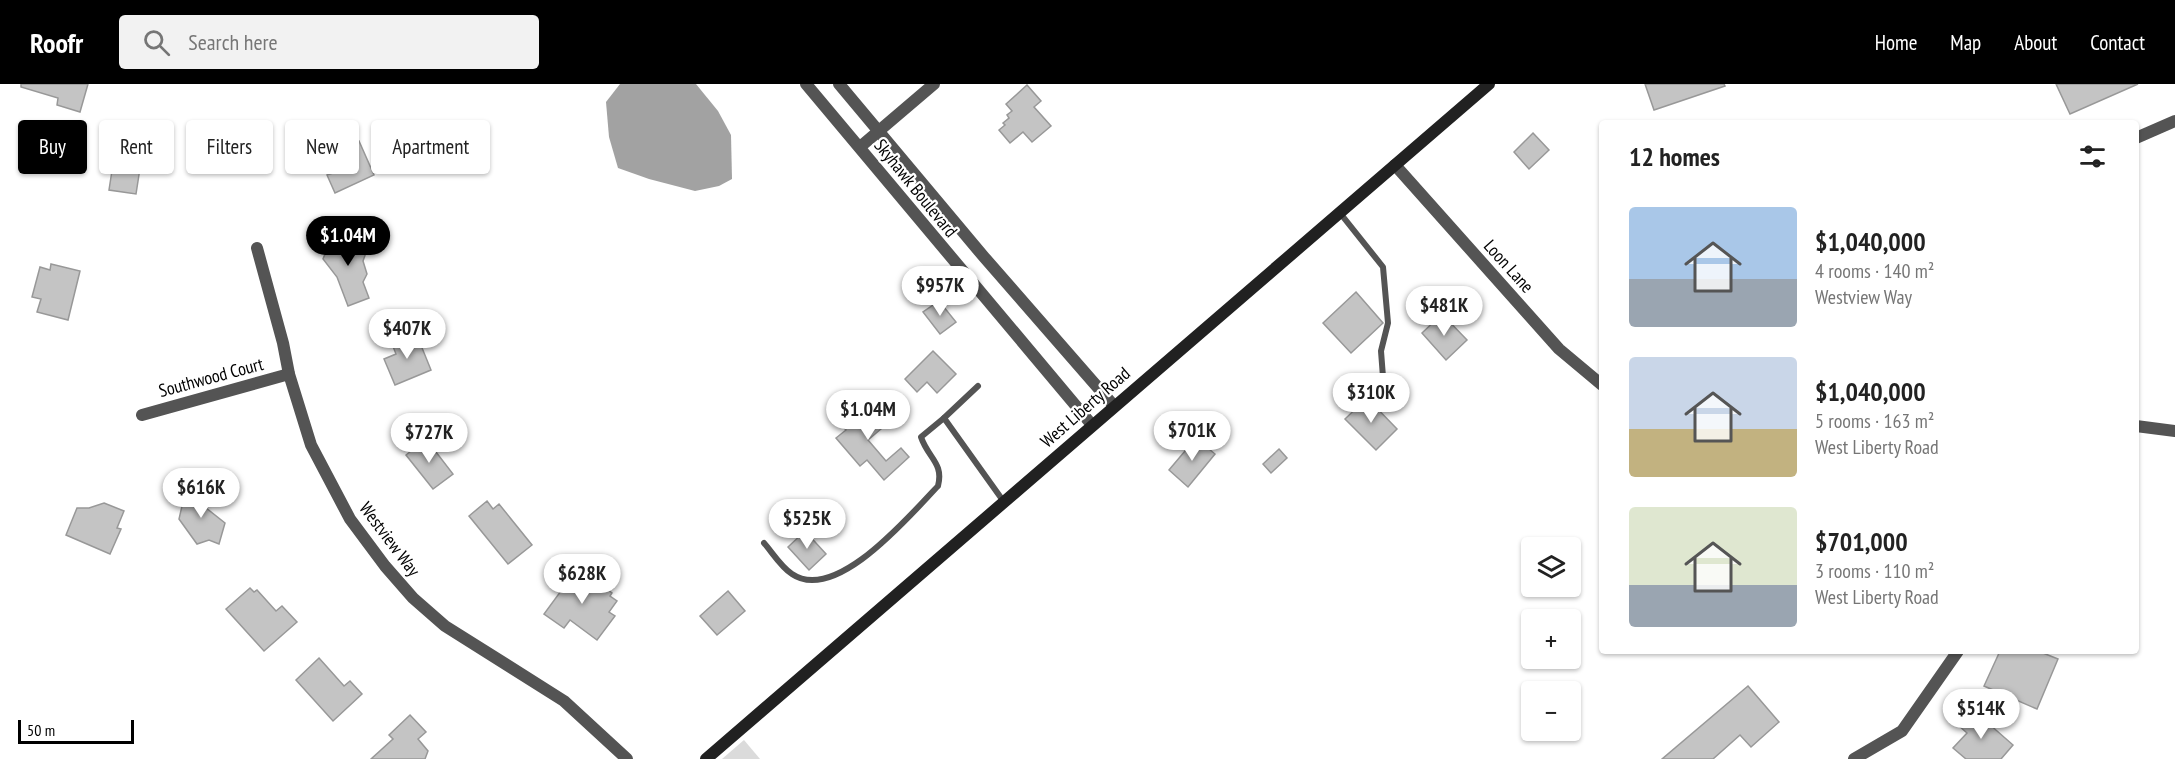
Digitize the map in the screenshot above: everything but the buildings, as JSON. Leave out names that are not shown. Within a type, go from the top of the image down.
[{"type":"main road","name":"West Liberty Road","points":[[706,759],[1489,84]]},
{"type":"street","name":"Skyhawk Boulevard","points":[[806,84],[1092,425]]},
{"type":"street","name":"Skyhawk Boulevard","points":[[838,84],[1114,406]]},
{"type":"street","points":[[860,147],[934,84]]},
{"type":"street","points":[[2139,137],[2175,122]]},
{"type":"street","name":"Loon Lane","points":[[1395,165],[1559,350],[1599,383]]},
{"type":"street","name":"Westview Way","points":[[257,248],[283,343],[289,374],[311,445],[350,519],[385,566],[413,598],[445,626],[564,701],[627,759]]},
{"type":"street","name":"Southwood Court","points":[[142,415],[289,374]]},
{"type":"street","points":[[2139,426],[2175,432]]},
{"type":"street","points":[[1854,759],[1902,731],[1956,654]]},
{"type":"lane","points":[[1340,213],[1383,267],[1388,323],[1381,351],[1383,377]]},
{"type":"lane","points":[[764,543],[791,574],[805,580],[819,580],[843,571],[871,554],[938,486],[941,474],[938,465],[924,448],[921,437],[978,386]]},
{"type":"lane","points":[[944,418],[1004,502]]},
{"type":"shaded area","points":[[620,84],[696,84],[718,111],[731,135],[732,179],[719,186],[695,191],[618,168],[609,137],[606,102]]},
{"type":"shaded area","points":[[744,740],[760,759],[722,759]]}]
